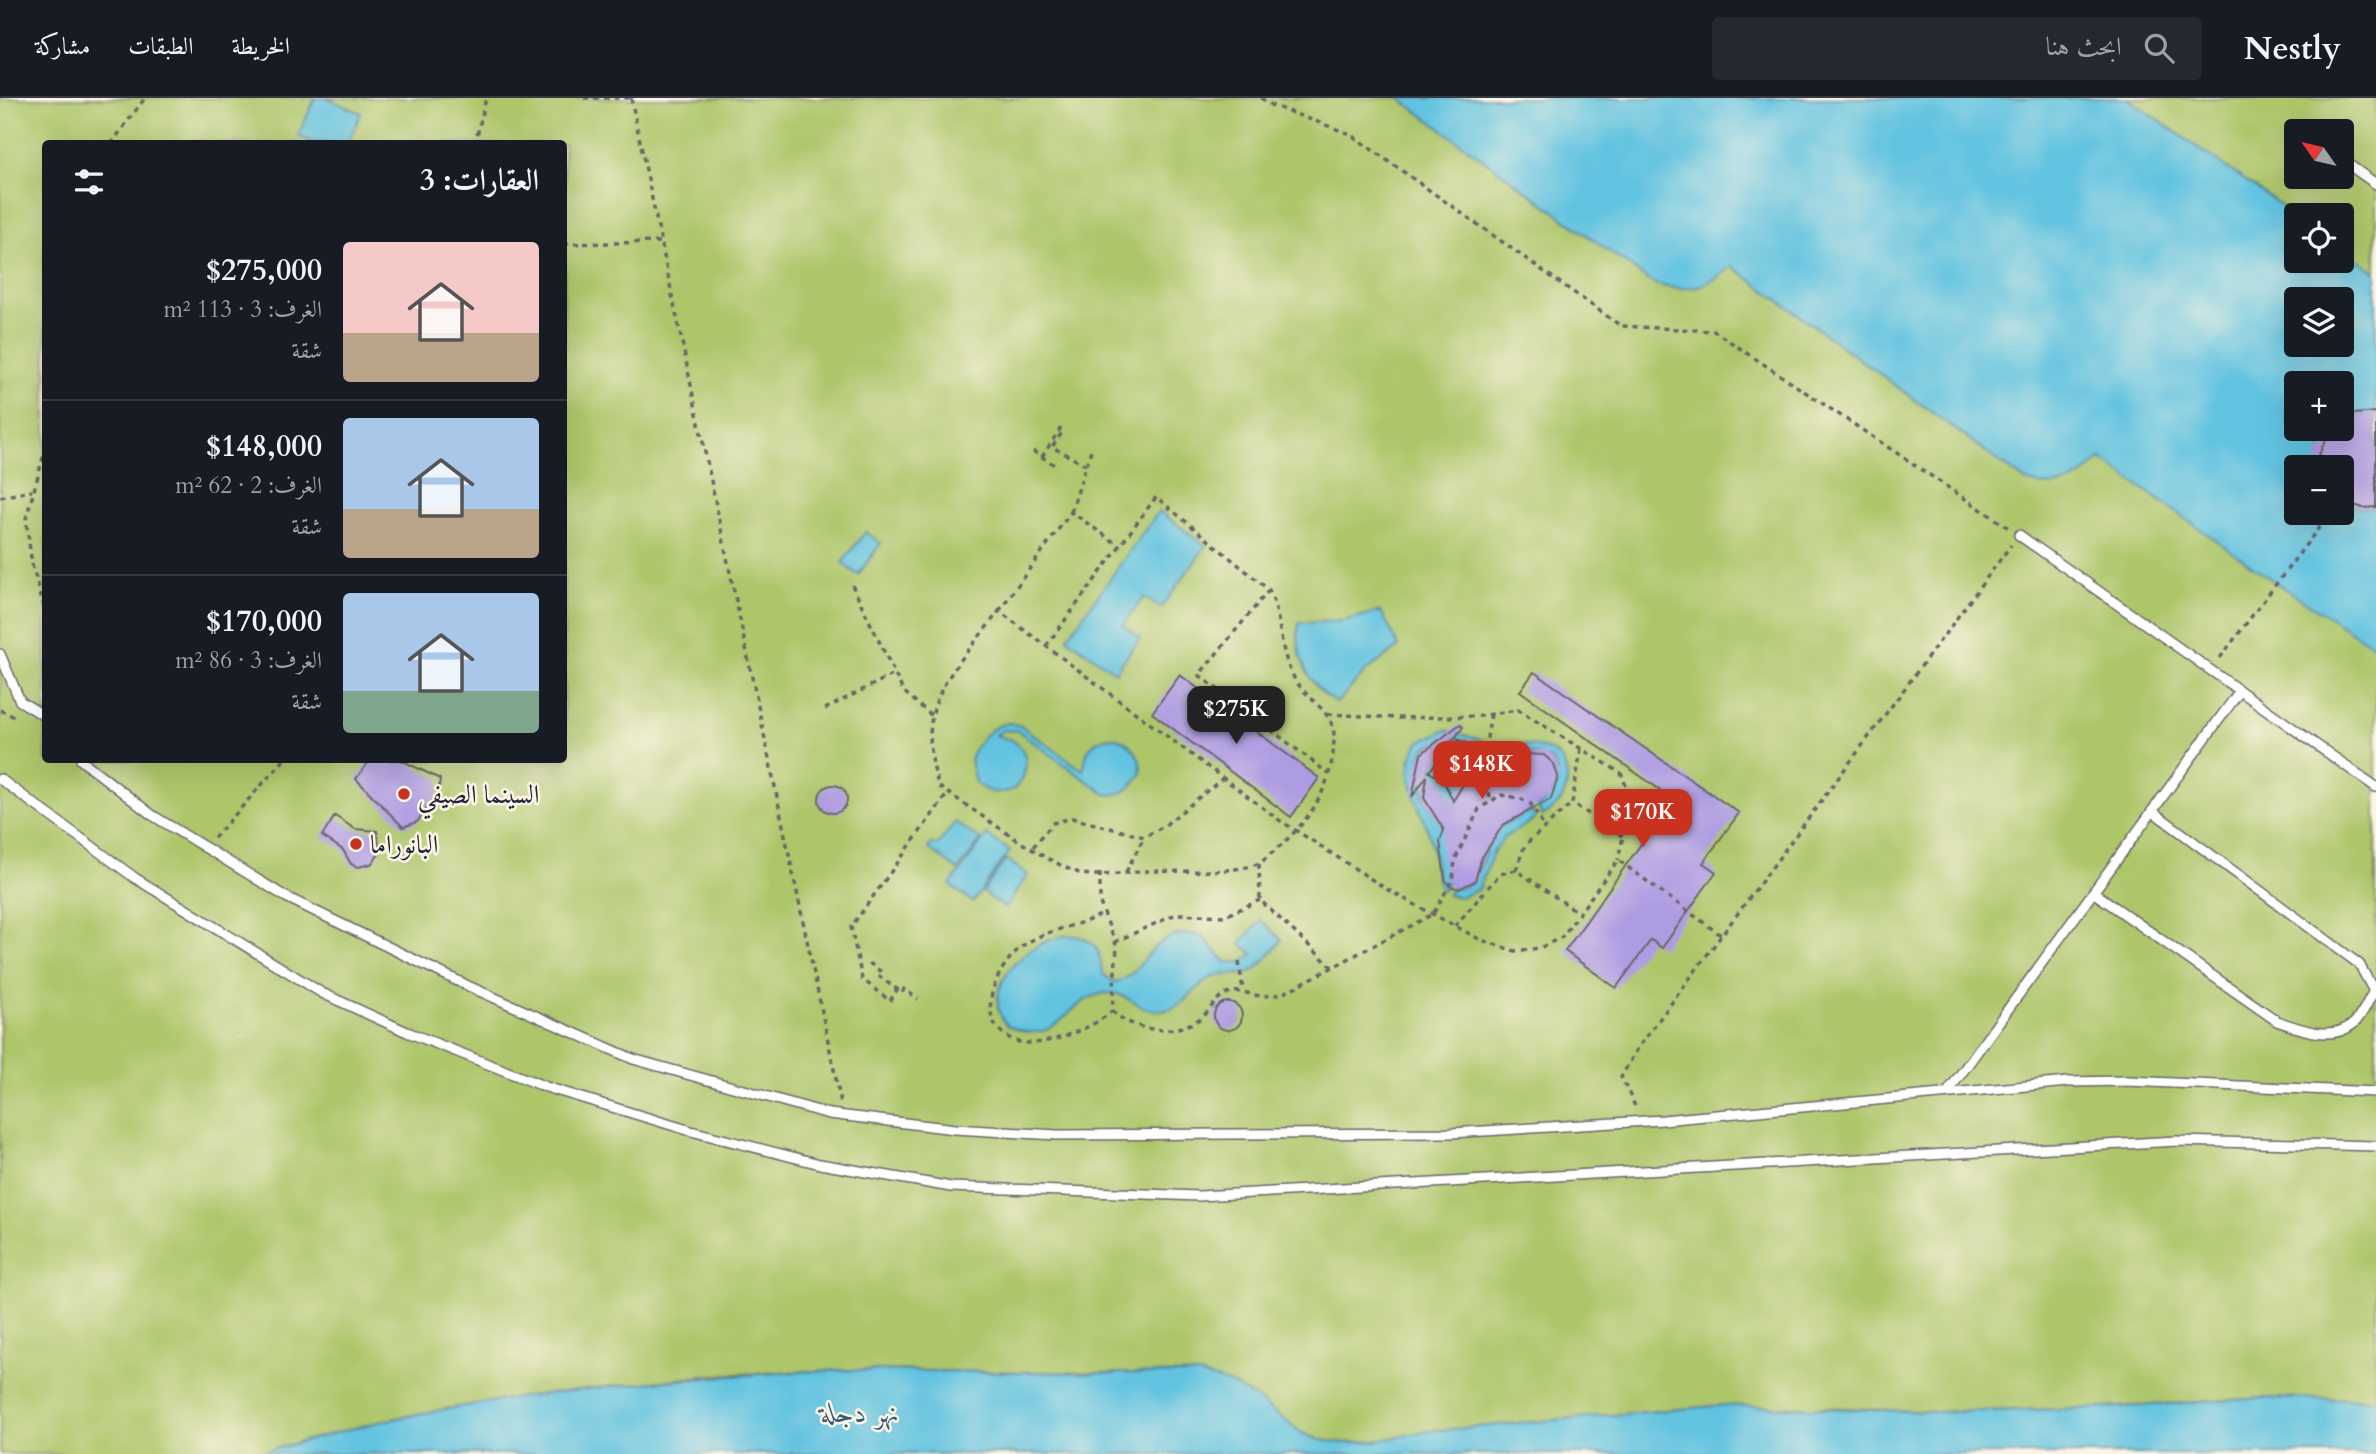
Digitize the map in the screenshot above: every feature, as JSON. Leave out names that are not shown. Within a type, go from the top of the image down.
[{"type":"lane","points":[[2354,168],[2376,184]]},
{"type":"lane","points":[[2019,535],[2376,787]]},
{"type":"lane","points":[[0,654],[20,701],[42,715]]},
{"type":"lane","points":[[1947,1093],[2239,692]]},
{"type":"lane","points":[[85,763],[152,815],[286,897],[468,986],[633,1059],[844,1115],[955,1129],[1058,1135],[1451,1133],[1643,1121],[2068,1082],[2128,1081],[2376,1093]]},
{"type":"lane","points":[[0,779],[135,878],[322,993],[407,1032],[546,1087],[691,1131],[820,1164],[951,1187],[1199,1196],[2177,1141],[2376,1146]]},
{"type":"lane","points":[[2093,892],[2277,1021],[2301,1030],[2326,1034],[2353,1024],[2375,993],[2359,964],[2152,811]]},
{"type":"path","points":[[114,140],[145,98]]},
{"type":"path","points":[[476,140],[485,98]]},
{"type":"path","points":[[584,98],[632,98],[844,1115]]},
{"type":"path","points":[[1261,98],[1271,105],[1350,134],[1621,326],[1714,331],[2019,535],[1621,1077],[1643,1121]]},
{"type":"path","points":[[567,244],[661,242]]},
{"type":"path","points":[[1042,457],[1060,429],[1063,431],[1052,447],[1086,465]]},
{"type":"path","points":[[1091,450],[1071,512],[941,690],[931,715],[928,741],[939,787],[1033,847],[1082,874],[1222,869],[1259,864],[1297,831],[1322,799],[1329,775],[1334,733],[1328,714]]},
{"type":"path","points":[[1033,451],[1056,466]]},
{"type":"path","points":[[42,461],[26,519],[32,565],[42,599]]},
{"type":"path","points":[[0,497],[33,491]]},
{"type":"path","points":[[999,611],[1223,778],[1297,831],[1481,940],[1515,951],[1539,948],[1562,937],[1618,860],[1631,799],[1621,773],[1518,710],[1491,714],[1399,718],[1328,714],[1308,699],[1294,679],[1285,656],[1278,607],[1269,590],[1156,497],[1046,646]]},
{"type":"path","points":[[1071,512],[1120,546]]},
{"type":"path","points":[[2210,671],[2321,525]]},
{"type":"path","points":[[852,585],[903,691],[931,715]]},
{"type":"path","points":[[1269,590],[1199,675],[1329,775]]},
{"type":"path","points":[[825,709],[894,674]]},
{"type":"path","points":[[1491,714],[1482,767],[1491,801]]},
{"type":"path","points":[[1516,870],[1525,845],[1572,803],[1581,749]]},
{"type":"path","points":[[205,847],[281,763]]},
{"type":"path","points":[[1126,872],[1144,837],[1164,826],[1223,778]]},
{"type":"path","points":[[898,989],[890,1001],[863,979],[851,927],[948,793]]},
{"type":"path","points":[[1100,873],[1100,903],[1115,942],[1112,1011],[1123,1021],[1140,1027],[1190,1026],[1205,1015],[1213,1002],[1228,993],[1243,990],[1257,996],[1282,994],[1433,914],[1453,879],[1455,860],[1479,808],[1501,795],[1530,803],[1544,827]]},
{"type":"path","points":[[1572,803],[1624,837]]},
{"type":"path","points":[[1033,847],[1053,823],[1072,818],[1144,837]]},
{"type":"path","points":[[1618,860],[1722,936]]},
{"type":"path","points":[[1259,864],[1260,900],[1332,967]]},
{"type":"path","points":[[1455,926],[1500,874],[1516,870],[1579,913]]},
{"type":"path","points":[[1115,942],[1176,914],[1225,916],[1260,900]]},
{"type":"path","points":[[1104,913],[1084,925],[1040,935],[1022,946],[999,974],[990,994],[992,1016],[1001,1031],[1017,1041],[1034,1043],[1086,1028],[1112,1011]]},
{"type":"path","points":[[1239,962],[1243,990]]},
{"type":"path","points":[[875,966],[880,977],[902,993],[907,990],[918,998]]},
{"type":"green space","points":[[0,98],[2376,98],[2376,1399],[2265,1398],[2103,1408],[1937,1412],[1823,1407],[1345,1443],[1320,1440],[1302,1433],[1278,1417],[1120,1373],[839,1370],[710,1375],[478,1404],[396,1418],[253,1454],[0,1454]]},
{"type":"water","points":[[315,98],[327,98],[361,113],[349,140],[307,140],[298,136]]},
{"type":"water","points":[[1399,98],[2127,98],[2284,208],[2284,273],[2354,273],[2354,256],[2376,272],[2376,414],[2354,414],[2354,371],[2284,371],[2284,441],[2323,441],[2320,455],[2284,455],[2284,525],[2354,525],[2354,505],[2363,508],[2376,507],[2376,647],[2282,587],[2101,459],[2084,474],[2067,483],[2048,486],[2026,481],[1732,266],[1714,279],[1696,287],[1666,287],[1654,284]]},
{"type":"water","points":[[1159,511],[1206,546],[1161,608],[1144,597],[1123,625],[1140,638],[1115,672],[1067,638]]},
{"type":"water","points":[[865,532],[881,543],[858,575],[842,563]]},
{"type":"water","points":[[1381,611],[1399,647],[1365,672],[1337,703],[1318,688],[1305,669],[1299,647],[1299,623],[1343,621]]},
{"type":"water","points":[[1009,723],[1021,726],[1083,770],[1088,751],[1097,741],[1115,738],[1124,741],[1137,754],[1141,773],[1135,783],[1126,790],[1111,795],[1105,794],[1018,731],[1004,730],[996,735],[1012,740],[1023,751],[1025,771],[1014,789],[998,793],[989,791],[975,783],[970,760],[976,747],[989,731]]},
{"type":"water","points":[[1446,730],[1482,740],[1480,748],[1456,739],[1442,740],[1425,748],[1420,757],[1424,798],[1446,831],[1445,878],[1448,884],[1442,891],[1438,884],[1429,835],[1412,788],[1410,764],[1420,741]]},
{"type":"water","points":[[1488,742],[1539,747],[1560,757],[1567,782],[1559,803],[1542,816],[1538,807],[1549,799],[1556,787],[1557,774],[1552,760],[1537,754],[1486,750]]},
{"type":"water","points":[[1459,750],[1466,755],[1472,768],[1456,811],[1435,784],[1433,771],[1441,754]]},
{"type":"water","points":[[1532,810],[1535,819],[1504,838],[1493,853],[1479,889],[1460,897],[1447,895],[1453,887],[1459,889],[1473,883],[1491,840],[1503,825]]},
{"type":"water","points":[[955,822],[981,840],[958,870],[928,848],[931,844],[938,845]]},
{"type":"water","points":[[987,835],[1010,851],[973,902],[950,885]]},
{"type":"water","points":[[1006,859],[1028,875],[1005,908],[983,892]]},
{"type":"water","points":[[1261,920],[1282,940],[1260,965],[1246,974],[1211,978],[1170,1009],[1162,1011],[1144,1008],[1120,995],[1106,993],[1086,1000],[1058,1023],[1037,1032],[1023,1031],[1007,1025],[998,1008],[999,989],[1008,972],[1023,956],[1041,944],[1061,937],[1079,937],[1094,945],[1104,975],[1115,982],[1134,971],[1158,944],[1170,937],[1184,934],[1202,936],[1226,962],[1241,962],[1253,954],[1240,943]]},
{"type":"water","name":"نهر دجلة","points":[[839,1370],[1198,1374],[1229,1383],[1257,1399],[1302,1433],[1320,1440],[1345,1443],[1376,1441],[1429,1431],[1725,1405],[1937,1412],[2103,1408],[2265,1398],[2376,1399],[2376,1454],[253,1454],[380,1422],[507,1399],[673,1380]]},
{"type":"building","points":[[2376,412],[2376,507],[2363,508],[2354,505],[2354,455],[2319,455],[2325,441],[2354,441],[2354,414]]},
{"type":"building","points":[[1534,672],[1739,813],[1703,863],[1716,872],[1662,948],[1651,940],[1616,988],[1565,951],[1673,799],[1520,691]]},
{"type":"building","points":[[1180,675],[1319,778],[1291,817],[1152,713]]},
{"type":"building","points":[[1460,724],[1463,727],[1429,772],[1443,780],[1453,801],[1472,770],[1457,739],[1492,752],[1544,755],[1554,764],[1558,777],[1551,799],[1503,825],[1481,859],[1475,881],[1459,889],[1450,886],[1445,879],[1440,841],[1444,830],[1424,798],[1427,776],[1412,797],[1421,754]]},
{"type":"building","name":"السينما الصيفي","points":[[368,763],[407,763],[440,779],[438,793],[417,822],[403,827],[356,779]]},
{"type":"building","points":[[833,785],[843,789],[847,799],[843,809],[833,813],[823,809],[819,799],[823,789]]},
{"type":"building","name":"البانوراما","points":[[335,816],[355,829],[377,831],[380,853],[371,864],[358,867],[351,864],[343,850],[322,836]]},
{"type":"building","points":[[1228,1002],[1238,1006],[1242,1016],[1238,1026],[1228,1030],[1218,1026],[1214,1016],[1218,1006]]},
{"type":"place","name":"السينما الصيفي","points":[[404,794]]},
{"type":"place","name":"البانوراما","points":[[356,844]]}]
